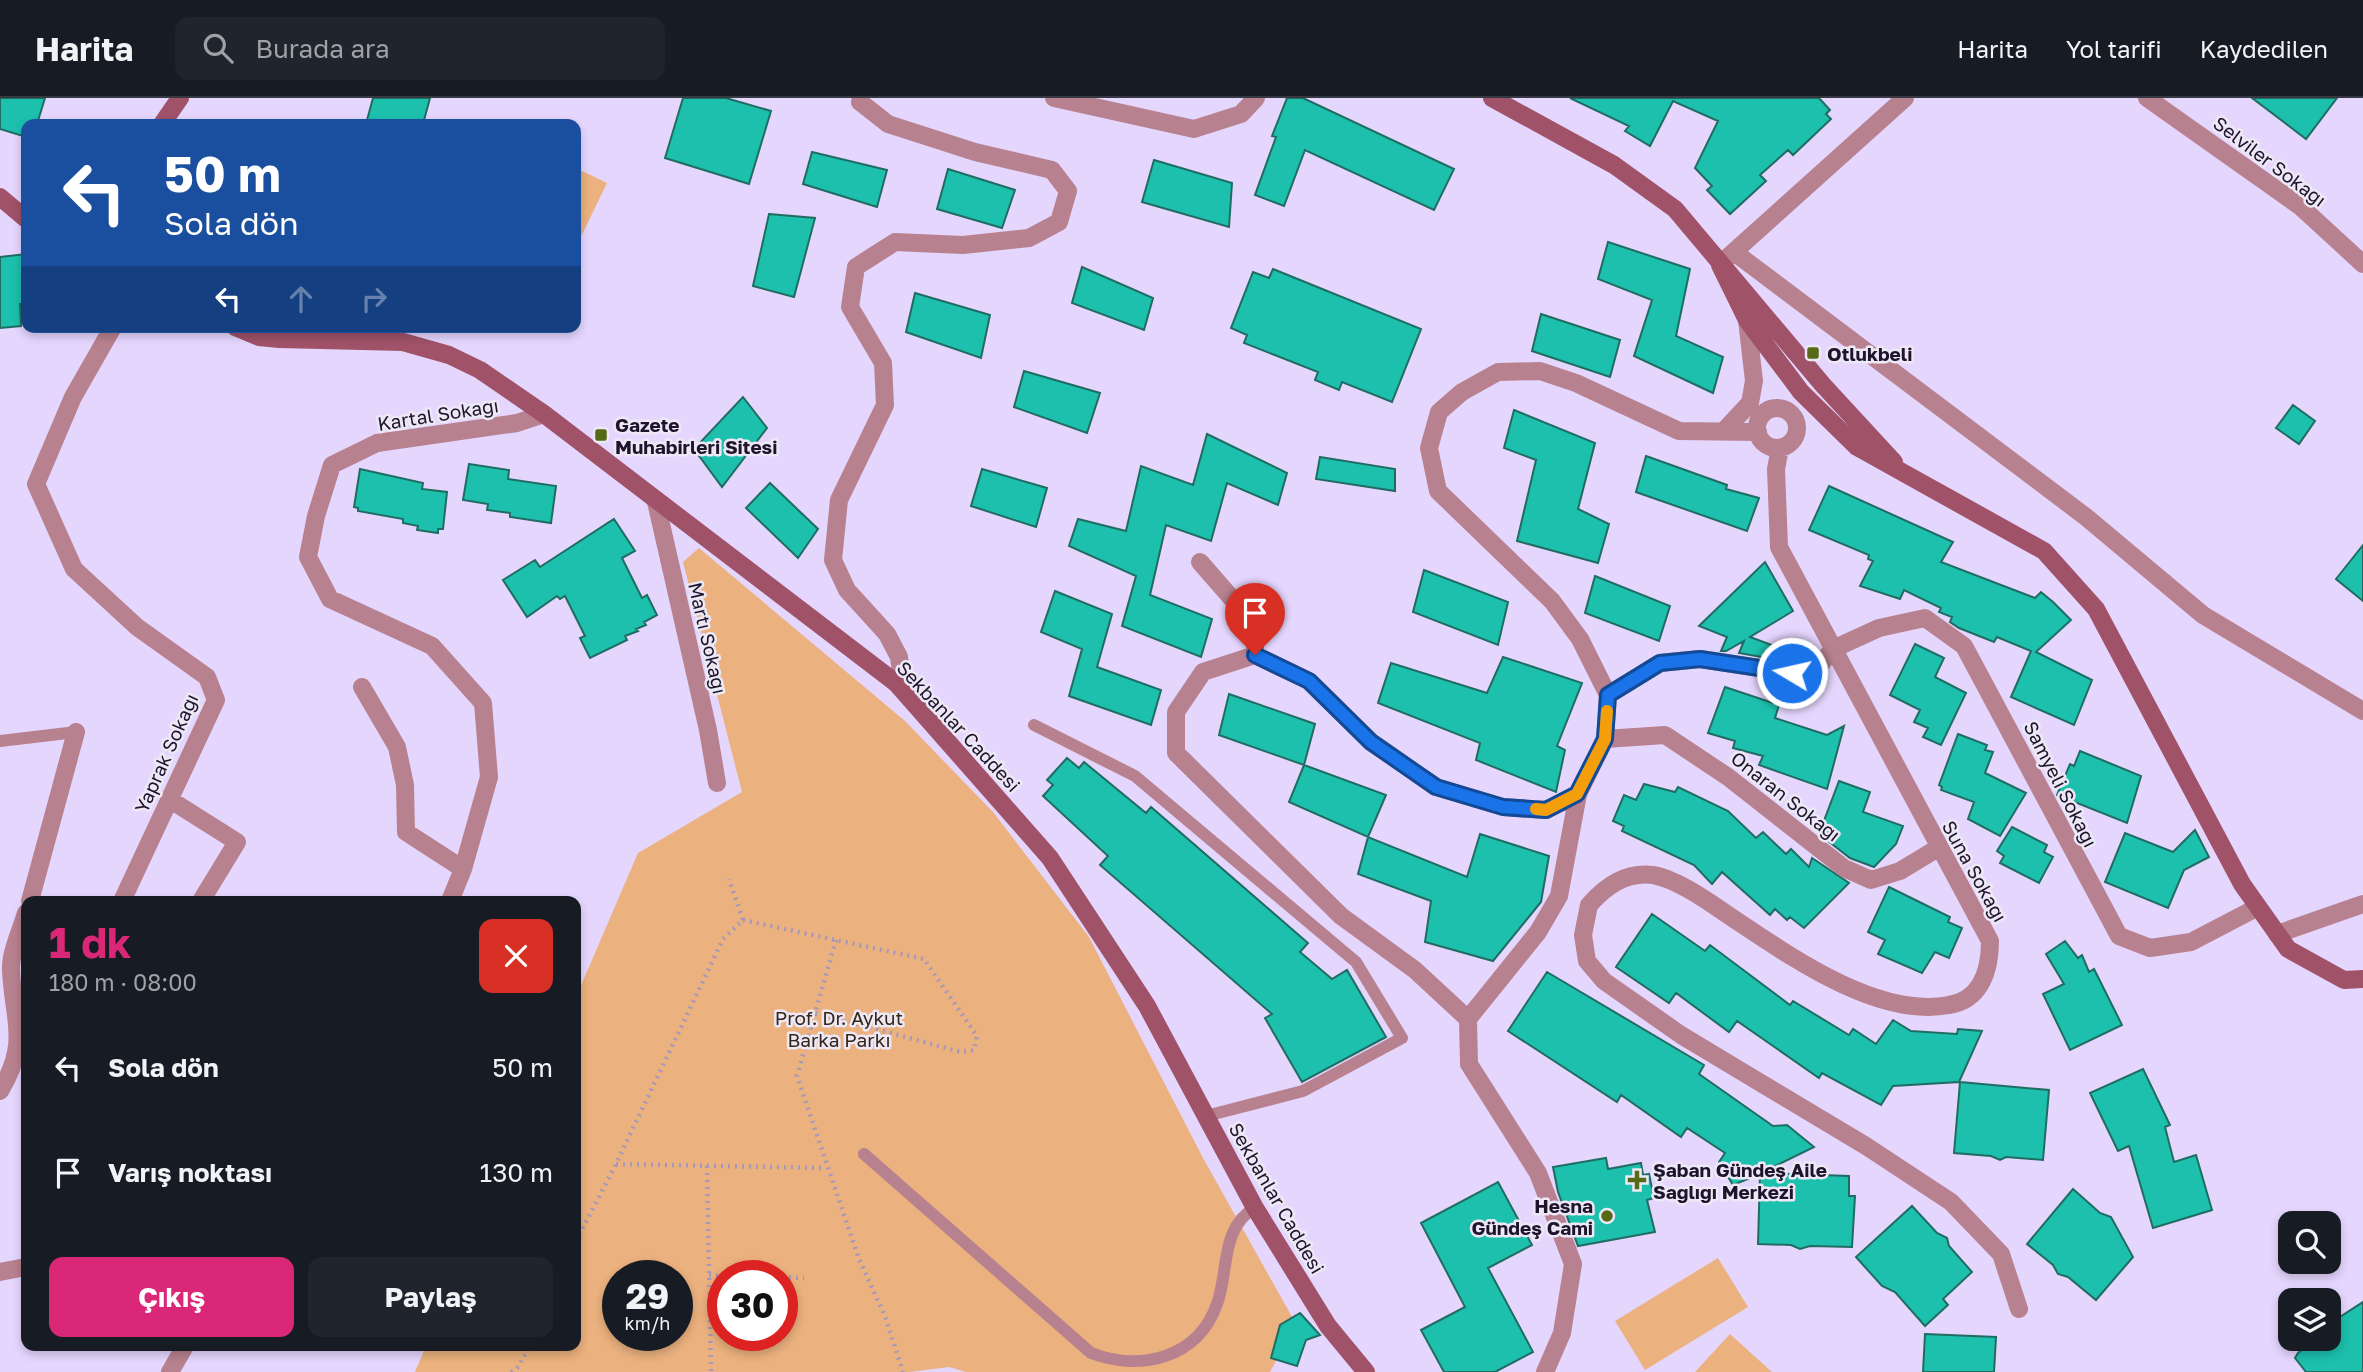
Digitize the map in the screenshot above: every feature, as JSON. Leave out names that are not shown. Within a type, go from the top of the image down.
[{"type":"main road","points":[[165,119],[180,98]]},
{"type":"main road","points":[[1492,98],[1614,164],[1675,209],[1823,385],[1889,455],[1900,471]]},
{"type":"main road","points":[[0,197],[21,215]]},
{"type":"main road","points":[[1720,265],[1748,320],[1801,392],[1815,409],[1857,447],[2044,551],[2096,609],[2242,884],[2288,949],[2344,980],[2363,979]]},
{"type":"main road","name":"Sekbanlar Caddesi","points":[[249,333],[259,337],[308,341],[403,342],[449,355],[480,370],[544,414],[895,683],[1050,858],[1147,1006],[1255,1209],[1328,1326],[1366,1372]]},
{"type":"street","points":[[861,98],[860,102],[888,124],[975,152],[1052,170],[1068,191],[1059,222],[1029,238],[963,246],[895,242],[856,267],[850,307],[883,363],[885,405],[839,500],[834,560],[847,590],[887,634],[899,657],[901,672],[895,683]]},
{"type":"street","points":[[1055,98],[1194,129],[1241,114],[1256,98]]},
{"type":"street","points":[[1720,265],[1905,98]]},
{"type":"street","name":"Selviler Sokağı","points":[[2147,98],[2301,207],[2363,264]]},
{"type":"street","points":[[1734,252],[2086,517],[2203,614],[2363,712]]},
{"type":"street","points":[[1723,432],[1750,403],[1754,381],[1748,320]]},
{"type":"street","name":"Yaprak Sokağı","points":[[110,333],[73,397],[36,484],[74,569],[137,627],[207,677],[216,700],[124,896]]},
{"type":"street","points":[[1545,1372],[1562,1333],[1573,1265],[1538,1172],[1469,1064],[1468,1019],[1538,932],[1559,896],[1577,794],[1605,739],[1608,695],[1580,639],[1552,601],[1438,491],[1429,448],[1439,412],[1462,392],[1498,372],[1540,371],[1576,383],[1679,431],[1758,432]]},
{"type":"street","points":[[1823,385],[1815,409],[1790,443],[1780,448],[1764,443],[1758,432],[1759,420],[1767,411],[1801,392],[1823,385]]},
{"type":"street","points":[[1767,411],[1780,408],[1787,410],[1796,420],[1796,434]]},
{"type":"street","name":"Kartal Sokağı","points":[[452,896],[463,869],[489,777],[483,703],[432,646],[330,599],[309,557],[311,543],[332,465],[377,443],[517,423],[544,414]]},
{"type":"street","name":"Suna Sokağı","points":[[1589,905],[1607,885],[1629,877],[1654,875],[1698,894],[1811,968],[1884,1000],[1929,1009],[1964,1003],[1982,984],[1990,963],[1990,941],[1779,547],[1776,469],[1780,448]]},
{"type":"street","name":"Martı Sokağı","points":[[656,502],[708,730],[717,783]]},
{"type":"street","points":[[1200,562],[1255,625],[1255,655]]},
{"type":"street","name":"Samyeli Sokağı","points":[[1833,649],[1879,628],[1925,618],[1964,646],[2119,936],[2150,948],[2191,942],[2258,907]]},
{"type":"street","points":[[1608,695],[1660,663],[1700,659],[1792,673],[1820,665],[1833,649]]},
{"type":"street","points":[[1468,1019],[1415,970],[1341,916],[1176,753],[1175,712],[1203,672],[1255,655],[1309,681],[1371,742],[1436,787],[1503,807],[1546,810],[1577,794]]},
{"type":"street","points":[[362,687],[397,747],[405,785],[407,832],[463,869]]},
{"type":"street","points":[[31,896],[76,732]]},
{"type":"street","name":"Onaran Sokağı","points":[[1605,739],[1665,735],[1728,777],[1844,868],[1871,880],[1900,871],[1938,848]]},
{"type":"street","points":[[169,799],[237,842],[204,896]]},
{"type":"street","points":[[1559,896],[1589,905],[1583,935],[1587,961],[1604,981],[1681,1035],[1866,1146],[1951,1202],[2001,1254],[2019,1309]]},
{"type":"street","points":[[2277,934],[2363,904]]},
{"type":"street","points":[[21,930],[10,968],[21,1014]]},
{"type":"street","points":[[1,1086],[21,1031]]},
{"type":"street","points":[[0,1272],[21,1269]]},
{"type":"street","points":[[170,1372],[182,1351]]},
{"type":"lane","points":[[1034,725],[1135,776],[1356,962],[1402,1038],[1303,1091],[1206,1116]]},
{"type":"lane","points":[[0,741],[76,732]]},
{"type":"lane","points":[[864,1154],[1091,1353],[1104,1360],[1131,1366],[1173,1357],[1198,1336],[1218,1303],[1235,1227],[1255,1209]]},
{"type":"path","points":[[729,879],[743,920]]},
{"type":"path","points":[[743,920],[924,959],[977,1036],[974,1049],[961,1052],[816,1013]]},
{"type":"path","points":[[581,1231],[723,939],[743,920]]},
{"type":"path","points":[[836,940],[797,1076],[826,1168],[859,1259],[885,1316],[903,1372]]},
{"type":"path","points":[[616,1164],[826,1168]]},
{"type":"path","points":[[707,1166],[709,1260]]},
{"type":"path","points":[[798,1278],[804,1278]]},
{"type":"path","points":[[511,1372],[517,1368],[527,1351]]},
{"type":"path","points":[[711,1351],[711,1372]]},
{"type":"green space","points":[[581,170],[607,183],[581,237]]},
{"type":"green space","name":"Prof. Dr. Aykut Barka Parkı","points":[[699,548],[905,721],[993,812],[1089,937],[1203,1158],[1296,1324],[1270,1372],[966,1372],[949,1367],[910,1372],[415,1372],[424,1351],[581,1351],[581,985],[638,853],[742,792],[683,562]]},
{"type":"green space","points":[[1718,1258],[1748,1307],[1645,1370],[1615,1321]]},
{"type":"green space","points":[[1730,1334],[1772,1372],[1695,1372]]},
{"type":"building","points":[[0,98],[45,98],[39,119],[21,119],[21,135],[0,129]]},
{"type":"building","points":[[373,98],[430,98],[424,119],[367,119]]},
{"type":"building","points":[[683,98],[726,98],[771,111],[749,184],[665,158]]},
{"type":"building","points":[[1287,98],[1303,98],[1454,169],[1434,210],[1305,150],[1284,206],[1255,195],[1276,137],[1272,136]]},
{"type":"building","points":[[1570,98],[1819,98],[1830,110],[1826,114],[1831,119],[1793,155],[1788,150],[1760,175],[1766,181],[1730,214],[1707,190],[1712,186],[1695,168],[1718,121],[1673,101],[1650,146],[1625,131],[1629,126]]},
{"type":"building","points":[[2252,98],[2337,98],[2306,139]]},
{"type":"building","points":[[812,152],[887,170],[877,207],[803,184]]},
{"type":"building","points":[[1154,160],[1232,183],[1229,227],[1142,202]]},
{"type":"building","points":[[948,169],[1015,190],[1002,228],[937,209]]},
{"type":"building","points":[[769,214],[815,218],[794,297],[753,286]]},
{"type":"building","points":[[1608,242],[1690,269],[1676,336],[1723,357],[1713,393],[1634,356],[1652,300],[1598,279]]},
{"type":"building","points":[[21,255],[21,326],[0,328],[0,257]]},
{"type":"building","points":[[1082,267],[1153,298],[1144,330],[1072,303]]},
{"type":"building","points":[[1273,269],[1421,329],[1392,402],[1342,382],[1339,390],[1315,380],[1318,372],[1244,343],[1247,335],[1231,328],[1253,272],[1269,278]]},
{"type":"building","points":[[915,293],[990,315],[981,358],[906,332]]},
{"type":"building","points":[[1541,314],[1620,340],[1610,377],[1532,351]]},
{"type":"building","points":[[1024,371],[1100,393],[1087,433],[1014,407]]},
{"type":"building","points":[[743,397],[767,428],[722,487],[694,449]]},
{"type":"building","points":[[2293,405],[2315,421],[2299,444],[2276,428]]},
{"type":"building","points":[[1514,410],[1595,443],[1578,509],[1609,524],[1598,563],[1517,541],[1536,460],[1504,448]]},
{"type":"building","points":[[1207,434],[1287,473],[1278,505],[1227,483],[1211,541],[1166,525],[1150,595],[1212,619],[1201,657],[1122,626],[1136,576],[1069,546],[1078,519],[1126,531],[1141,466],[1193,485]]},
{"type":"building","points":[[1646,456],[1727,485],[1726,489],[1759,498],[1747,531],[1636,492]]},
{"type":"building","points":[[1320,457],[1395,469],[1395,491],[1316,479]]},
{"type":"building","points":[[469,464],[509,470],[508,479],[556,486],[551,523],[510,517],[510,513],[487,510],[488,504],[463,500]]},
{"type":"building","points":[[360,469],[423,483],[422,489],[447,492],[443,529],[438,529],[438,533],[417,530],[418,526],[403,523],[403,519],[358,511],[358,508],[354,507]]},
{"type":"building","points":[[982,469],[1047,488],[1036,527],[971,506]]},
{"type":"building","points":[[770,483],[818,529],[798,558],[746,508]]},
{"type":"building","points":[[1829,486],[1953,542],[1941,562],[2035,598],[2041,592],[2053,602],[2071,620],[2036,652],[2092,680],[2074,725],[2011,697],[2031,651],[1997,637],[1994,642],[1959,628],[1950,622],[1952,617],[1939,612],[1941,608],[1904,590],[1900,599],[1860,586],[1873,561],[1868,559],[1869,555],[1809,530]]},
{"type":"building","points":[[614,519],[635,551],[622,558],[642,598],[647,595],[657,615],[644,622],[646,625],[636,629],[638,631],[625,636],[627,640],[590,658],[580,638],[585,636],[565,596],[560,599],[557,596],[527,617],[503,580],[535,560],[540,567]]},
{"type":"building","points":[[2363,545],[2363,601],[2336,579]]},
{"type":"building","points":[[1765,562],[1793,611],[1750,637],[1772,645],[1768,658],[1739,653],[1744,641],[1721,651],[1727,637],[1699,626]]},
{"type":"building","points":[[1424,570],[1508,602],[1498,645],[1413,612]]},
{"type":"building","points":[[1595,576],[1670,606],[1659,641],[1585,613]]},
{"type":"building","points":[[1055,591],[1112,614],[1097,667],[1161,690],[1151,725],[1069,696],[1082,649],[1041,632]]},
{"type":"building","points":[[1915,644],[1944,658],[1935,677],[1966,693],[1941,745],[1923,737],[1928,728],[1914,722],[1920,710],[1890,695]]},
{"type":"building","points":[[1503,657],[1582,683],[1557,746],[1565,750],[1556,792],[1476,760],[1480,743],[1378,703],[1391,663],[1487,693]]},
{"type":"building","points":[[1725,687],[1779,705],[1775,718],[1827,735],[1844,726],[1827,789],[1759,765],[1763,756],[1733,748],[1735,741],[1708,733]]},
{"type":"building","points":[[1229,694],[1315,724],[1304,765],[1219,735]]},
{"type":"building","points":[[1958,734],[1987,745],[1985,750],[1993,752],[1985,773],[2026,793],[2000,836],[1968,819],[1974,802],[1941,790],[1939,785]]},
{"type":"building","points":[[2080,751],[2141,776],[2127,823],[2057,795],[2070,764],[2074,766]]},
{"type":"building","points":[[1067,758],[1079,768],[1084,762],[1146,813],[1151,807],[1308,943],[1300,952],[1332,979],[1347,970],[1386,1037],[1302,1082],[1265,1018],[1272,1014],[1100,865],[1108,856],[1043,796],[1053,785],[1047,780]]},
{"type":"building","points":[[1304,765],[1386,795],[1368,837],[1289,802]]},
{"type":"building","points":[[1839,781],[1870,792],[1863,812],[1903,826],[1896,844],[1874,867],[1850,858],[1819,834]]},
{"type":"building","points":[[1644,784],[1675,792],[1678,787],[1728,811],[1756,838],[1763,832],[1786,854],[1791,849],[1809,867],[1812,858],[1849,883],[1804,928],[1790,917],[1787,920],[1775,909],[1770,915],[1722,872],[1712,884],[1694,865],[1622,831],[1624,826],[1613,821],[1624,795],[1636,800]]},
{"type":"building","points":[[2012,827],[2047,845],[2044,852],[2053,857],[2039,883],[2000,863],[2004,856],[1997,851]]},
{"type":"building","points":[[2195,830],[2209,857],[2184,870],[2168,908],[2105,882],[2125,833],[2173,852]]},
{"type":"building","points":[[1480,834],[1549,856],[1541,902],[1493,961],[1425,942],[1431,901],[1358,874],[1368,837],[1467,877]]},
{"type":"building","points":[[1889,887],[1950,917],[1948,922],[1962,928],[1949,958],[1935,952],[1922,973],[1878,954],[1885,940],[1868,932]]},
{"type":"building","points":[[1652,914],[1705,951],[1710,945],[1790,1005],[1793,1001],[1849,1035],[1853,1029],[1876,1044],[1893,1020],[1911,1031],[1957,1034],[1958,1029],[1982,1031],[1959,1082],[1893,1086],[1881,1105],[1822,1073],[1819,1078],[1737,1021],[1729,1032],[1676,993],[1669,1003],[1616,967]]},
{"type":"building","points":[[2065,941],[2078,958],[2082,955],[2089,972],[2094,969],[2122,1025],[2070,1050],[2043,994],[2064,984],[2046,954]]},
{"type":"building","points":[[1547,972],[1704,1065],[1699,1074],[1773,1126],[1787,1125],[1814,1147],[1761,1173],[1849,1176],[1849,1196],[1855,1196],[1852,1247],[1810,1246],[1800,1249],[1791,1245],[1758,1244],[1760,1174],[1733,1185],[1719,1162],[1725,1153],[1687,1128],[1681,1137],[1621,1095],[1617,1102],[1508,1031]]},
{"type":"building","points":[[2143,1069],[2170,1125],[2165,1127],[2174,1162],[2196,1155],[2212,1210],[2153,1228],[2129,1146],[2118,1151],[2090,1093]]},
{"type":"building","points":[[1960,1082],[2049,1090],[2043,1160],[2006,1157],[2000,1160],[1991,1156],[1954,1153]]},
{"type":"building","name":"Hesna Gündeş Cami","points":[[1606,1158],[1608,1169],[1641,1163],[1643,1175],[1649,1174],[1654,1198],[1647,1200],[1655,1232],[1578,1246],[1558,1192],[1553,1167]]},
{"type":"building","points":[[1498,1182],[1532,1245],[1488,1268],[1533,1352],[1495,1372],[1444,1372],[1421,1330],[1465,1307],[1421,1223]]},
{"type":"building","points":[[2073,1189],[2100,1213],[2111,1217],[2133,1257],[2096,1300],[2068,1277],[2058,1274],[2053,1265],[2027,1244]]},
{"type":"building","points":[[1912,1206],[1937,1233],[1947,1238],[1949,1246],[1972,1272],[1943,1299],[1948,1305],[1925,1326],[1895,1292],[1882,1286],[1856,1257]]},
{"type":"building","points":[[2363,1302],[2363,1372],[2306,1372],[2295,1358],[2301,1351],[2341,1351],[2341,1316]]},
{"type":"building","points":[[1300,1313],[1320,1335],[1306,1340],[1297,1366],[1271,1358],[1280,1325]]},
{"type":"building","points":[[1925,1334],[1996,1337],[1994,1372],[1923,1372]]},
{"type":"slow traffic","points":[[1536,809],[1546,810],[1577,794],[1605,739],[1607,711]]},
{"type":"place","name":"Otlukbeli","points":[[1813,353]]},
{"type":"place","name":"Gazete Muhabirleri Sitesi","points":[[601,435]]},
{"type":"place","name":"Şaban Gündeş Aile Sağlığı Merkezi","points":[[1637,1180]]},
{"type":"place","name":"Hesna Gündeş Cami","points":[[1607,1216]]},
{"type":"route","points":[[1255,655],[1309,681],[1371,742],[1436,787],[1503,807],[1546,810],[1577,794],[1605,739],[1608,695],[1660,663],[1700,659],[1792,673]]}]
